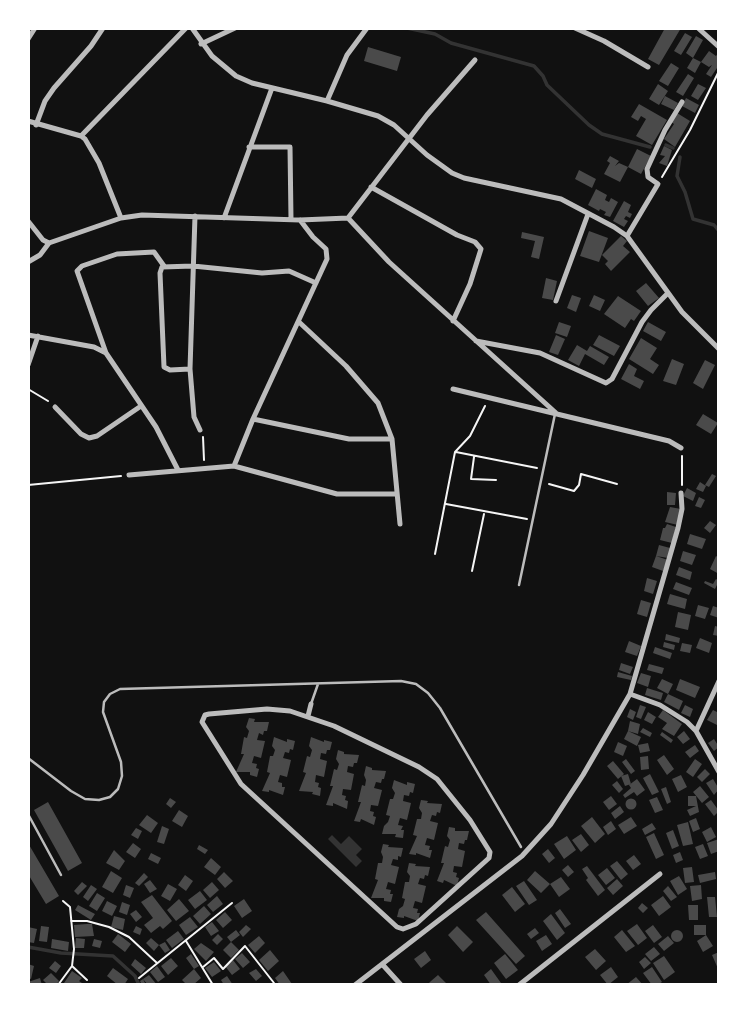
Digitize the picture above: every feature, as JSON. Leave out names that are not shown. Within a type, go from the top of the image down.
[{"type":"street","points":[[28,39],[34,28]]},
{"type":"street","points":[[36,125],[54,88],[103,28]]},
{"type":"street","points":[[81,136],[186,28]]},
{"type":"street","points":[[192,28],[201,44],[224,68],[236,76],[378,116],[411,137],[427,155],[452,173],[561,199],[627,236],[682,312],[719,349]]},
{"type":"street","points":[[201,44],[235,28]]},
{"type":"street","points":[[327,101],[347,55],[367,28]]},
{"type":"street","points":[[575,28],[604,41],[648,67]]},
{"type":"street","points":[[698,28],[719,47]]},
{"type":"street","points":[[348,218],[427,115],[474,60]]},
{"type":"street","points":[[224,218],[272,88]]},
{"type":"street","points":[[627,236],[658,184],[648,177],[647,169],[665,130],[682,102]]},
{"type":"street","points":[[28,121],[81,136],[94,151],[121,218]]},
{"type":"street","points":[[249,147],[290,147],[291,219]]},
{"type":"street","points":[[371,187],[445,229],[475,242],[481,249],[470,284],[453,321]]},
{"type":"street","points":[[556,301],[588,214]]},
{"type":"street","points":[[28,262],[40,255],[47,242],[121,218],[169,215],[300,220],[348,218],[389,262],[556,413]]},
{"type":"street","points":[[195,216],[190,369],[194,416],[200,430]]},
{"type":"street","points":[[234,466],[327,259],[327,251],[300,220]]},
{"type":"street","points":[[28,221],[47,242]]},
{"type":"street","points":[[178,470],[156,427],[106,353],[77,271],[82,266],[117,254],[154,252],[163,267],[161,326],[164,367],[168,370],[190,369]]},
{"type":"street","points":[[163,267],[192,266],[242,272],[289,271],[316,283]]},
{"type":"street","points":[[477,341],[540,354],[606,383],[612,379],[642,323],[668,293]]},
{"type":"street","points":[[299,322],[365,386],[378,403],[392,439],[400,524]]},
{"type":"street","points":[[28,335],[94,347],[106,353]]},
{"type":"street","points":[[28,365],[38,336]]},
{"type":"street","points":[[453,389],[668,441],[681,448]]},
{"type":"street","points":[[55,407],[85,437],[93,438],[141,406]]},
{"type":"street","points":[[253,419],[349,439],[392,439]]},
{"type":"street","points":[[129,475],[234,466],[337,494],[397,494]]},
{"type":"street","points":[[355,985],[522,856],[557,814],[609,734],[630,694],[678,528],[682,509],[681,493]]},
{"type":"street","points":[[696,731],[719,681]]},
{"type":"street","points":[[630,694],[675,713],[696,731],[719,772]]},
{"type":"street","points":[[308,716],[311,704]]},
{"type":"street","points":[[267,709],[308,716],[419,767],[437,779],[470,820],[490,852],[485,862],[416,924],[403,929],[397,927],[241,784],[202,722],[205,715],[239,710],[267,709]]},
{"type":"street","points":[[521,847],[522,856]]},
{"type":"street","points":[[519,985],[660,874]]},
{"type":"street","points":[[382,964],[401,985]]},
{"type":"lane","points":[[519,585],[556,413]]},
{"type":"lane","points":[[28,758],[71,791],[85,799],[99,800],[110,797],[118,789],[122,776],[121,762],[103,712],[104,702],[110,694],[132,687],[401,681],[416,684],[428,693],[440,708],[521,847]]},
{"type":"lane","points":[[311,704],[318,684]]},
{"type":"lane","points":[[28,814],[30,823],[61,875]]},
{"type":"lane","points":[[28,832],[35,828]]},
{"type":"path","points":[[658,184],[690,130],[719,71]]},
{"type":"path","points":[[28,389],[55,407]]},
{"type":"path","points":[[435,554],[455,452],[470,436],[486,401]]},
{"type":"path","points":[[200,430],[205,448],[204,468]]},
{"type":"path","points":[[681,448],[684,475],[681,493]]},
{"type":"path","points":[[455,452],[544,469]]},
{"type":"path","points":[[474,456],[471,479],[496,480]]},
{"type":"path","points":[[541,481],[573,491],[579,485],[581,474],[617,484]]},
{"type":"path","points":[[28,485],[129,475]]},
{"type":"path","points":[[445,503],[533,520]]},
{"type":"path","points":[[472,571],[484,512]]},
{"type":"path","points":[[58,985],[72,966],[74,949],[70,906],[64,901]]},
{"type":"path","points":[[139,978],[232,903]]},
{"type":"path","points":[[71,920],[109,927],[135,942],[158,964]]},
{"type":"path","points":[[186,941],[213,985]]},
{"type":"path","points":[[203,967],[214,958],[223,969],[245,946],[274,982]]},
{"type":"path","points":[[72,966],[87,979]]},
{"type":"shaded area","points":[[332,835],[341,844],[349,836],[362,849],[356,855],[362,861],[356,867],[328,839]]},
{"type":"building","points":[[665,28],[681,28],[659,65],[648,59]]},
{"type":"building","points":[[685,33],[692,37],[681,55],[674,51]]},
{"type":"building","points":[[696,36],[703,40],[693,58],[686,53]]},
{"type":"building","points":[[368,47],[401,57],[397,71],[364,61]]},
{"type":"building","points":[[709,51],[716,56],[719,52],[719,65],[711,77],[706,74],[712,65],[709,67],[701,62]]},
{"type":"building","points":[[693,58],[701,62],[695,73],[687,68]]},
{"type":"building","points":[[671,63],[679,68],[668,86],[659,81]]},
{"type":"building","points":[[688,74],[694,78],[683,96],[676,92]]},
{"type":"building","points":[[658,84],[668,91],[659,105],[649,99]]},
{"type":"building","points":[[698,84],[706,88],[698,100],[691,96]]},
{"type":"building","points":[[665,96],[678,103],[674,110],[661,104]]},
{"type":"building","points":[[686,98],[699,105],[695,113],[682,106]]},
{"type":"building","points":[[639,104],[667,120],[652,145],[636,136],[646,119],[641,116],[638,121],[631,117]]},
{"type":"building","points":[[677,113],[690,121],[675,147],[664,139],[674,124],[671,122]]},
{"type":"building","points":[[664,146],[672,150],[667,166],[659,163],[665,156],[660,155]]},
{"type":"building","points":[[637,149],[651,156],[641,174],[628,167]]},
{"type":"building","points":[[610,156],[619,161],[615,166],[619,163],[628,167],[620,182],[604,174],[610,163],[607,161]]},
{"type":"building","points":[[579,170],[596,179],[592,188],[575,179]]},
{"type":"building","points":[[596,189],[607,195],[605,200],[609,202],[611,198],[618,202],[610,217],[604,215],[606,212],[588,205]]},
{"type":"building","points":[[624,201],[631,205],[628,212],[632,214],[630,218],[626,216],[624,219],[628,221],[624,227],[613,221]]},
{"type":"building","points":[[589,231],[608,238],[599,262],[580,256]]},
{"type":"building","points":[[522,232],[544,237],[539,259],[531,257],[535,241],[521,238]]},
{"type":"building","points":[[621,236],[627,241],[623,246],[630,252],[611,271],[605,264],[608,261],[602,255]]},
{"type":"building","points":[[546,278],[557,281],[553,300],[542,298]]},
{"type":"building","points":[[646,283],[659,298],[648,306],[636,291]]},
{"type":"building","points":[[572,295],[581,298],[576,312],[567,308]]},
{"type":"building","points":[[594,295],[605,300],[600,311],[589,306]]},
{"type":"building","points":[[618,296],[641,311],[625,328],[604,314]]},
{"type":"building","points":[[559,322],[571,326],[567,337],[555,333]]},
{"type":"building","points":[[648,322],[666,332],[661,341],[643,331]]},
{"type":"building","points":[[556,335],[565,339],[558,355],[549,352]]},
{"type":"building","points":[[599,335],[620,346],[614,356],[593,345]]},
{"type":"building","points":[[641,338],[657,348],[650,359],[659,365],[653,374],[629,359]]},
{"type":"building","points":[[577,345],[587,351],[590,346],[609,357],[604,365],[585,354],[579,366],[568,360]]},
{"type":"building","points":[[672,359],[684,364],[676,385],[663,381]]},
{"type":"building","points":[[705,360],[715,365],[703,389],[693,383]]},
{"type":"building","points":[[629,364],[637,369],[634,376],[644,381],[640,389],[621,379]]},
{"type":"building","points":[[703,414],[718,423],[711,434],[696,425]]},
{"type":"building","points":[[712,474],[716,476],[709,487],[705,485]]},
{"type":"building","points":[[700,482],[706,486],[703,492],[696,489]]},
{"type":"building","points":[[687,488],[696,493],[693,501],[683,496]]},
{"type":"building","points":[[667,492],[676,493],[675,505],[667,505]]},
{"type":"building","points":[[699,497],[705,500],[701,508],[695,506]]},
{"type":"building","points":[[670,507],[681,509],[678,525],[665,522]]},
{"type":"building","points":[[710,521],[716,525],[710,533],[704,528]]},
{"type":"building","points":[[667,524],[676,527],[672,543],[660,540]]},
{"type":"building","points":[[690,534],[706,539],[702,549],[687,544]]},
{"type":"building","points":[[659,545],[670,548],[668,558],[656,556]]},
{"type":"building","points":[[683,551],[696,555],[692,565],[680,561]]},
{"type":"building","points":[[656,556],[668,560],[663,571],[652,567]]},
{"type":"building","points":[[716,556],[719,558],[719,574],[710,569]]},
{"type":"building","points":[[679,567],[692,572],[690,580],[676,575]]},
{"type":"building","points":[[647,578],[657,581],[653,594],[644,591]]},
{"type":"building","points":[[716,579],[719,581],[715,589],[704,583],[713,584]]},
{"type":"building","points":[[676,582],[692,588],[689,595],[673,589]]},
{"type":"building","points":[[670,594],[687,599],[685,609],[667,604]]},
{"type":"building","points":[[641,600],[651,603],[647,617],[637,614]]},
{"type":"building","points":[[698,605],[709,608],[705,619],[695,616]]},
{"type":"building","points":[[713,606],[719,608],[719,618],[710,615]]},
{"type":"building","points":[[678,612],[691,615],[688,630],[675,627]]},
{"type":"building","points":[[715,626],[719,627],[719,636],[713,635]]},
{"type":"building","points":[[666,634],[680,638],[679,643],[665,640]]},
{"type":"building","points":[[700,638],[712,643],[709,653],[696,648]]},
{"type":"building","points":[[629,641],[641,646],[637,656],[625,652]]},
{"type":"building","points":[[664,642],[675,645],[674,650],[663,647]]},
{"type":"building","points":[[682,643],[692,645],[690,653],[680,651]]},
{"type":"building","points":[[655,647],[672,653],[670,659],[653,653]]},
{"type":"building","points":[[621,663],[633,667],[630,674],[619,670]]},
{"type":"building","points":[[649,664],[664,668],[662,674],[647,670]]},
{"type":"building","points":[[618,672],[632,676],[631,680],[617,677]]},
{"type":"building","points":[[641,673],[651,676],[648,687],[637,683]]},
{"type":"building","points":[[662,679],[673,684],[668,694],[657,688]]},
{"type":"building","points":[[680,679],[700,687],[695,698],[676,690]]},
{"type":"building","points":[[647,688],[663,693],[661,700],[645,695]]},
{"type":"building","points":[[668,694],[683,701],[679,710],[664,702]]},
{"type":"building","points":[[640,705],[646,707],[641,719],[636,717]]},
{"type":"building","points":[[685,705],[693,709],[690,717],[681,713]]},
{"type":"building","points":[[630,709],[636,712],[633,720],[627,717]]},
{"type":"building","points":[[663,710],[682,724],[674,736],[662,729],[667,723],[658,717]]},
{"type":"building","points":[[713,710],[719,713],[719,726],[707,720]]},
{"type":"building","points":[[648,712],[656,717],[652,724],[644,720]]},
{"type":"building","points":[[249,718],[255,719],[254,722],[269,722],[267,731],[264,731],[263,735],[259,733],[257,740],[265,741],[261,758],[254,756],[252,763],[257,764],[256,768],[259,769],[257,777],[250,775],[250,772],[236,772],[244,754],[241,754],[244,737],[247,738],[249,731],[246,727]]},
{"type":"building","points":[[630,721],[640,724],[638,734],[628,731]]},
{"type":"building","points":[[643,728],[652,733],[650,737],[640,732]]},
{"type":"building","points":[[628,731],[641,737],[637,746],[624,739]]},
{"type":"building","points":[[684,731],[690,739],[683,744],[677,737]]},
{"type":"building","points":[[662,732],[673,740],[671,743],[660,735]]},
{"type":"building","points":[[274,737],[287,742],[287,739],[295,741],[293,750],[285,752],[283,758],[291,760],[287,777],[280,775],[278,782],[285,787],[283,795],[269,790],[262,791],[270,773],[267,772],[270,756],[273,756],[275,750],[272,746]]},
{"type":"building","points":[[311,737],[332,742],[326,754],[321,753],[320,759],[327,761],[324,777],[316,775],[315,782],[319,783],[318,787],[321,788],[320,796],[312,794],[313,792],[299,791],[306,773],[303,772],[307,756],[310,757],[312,750],[309,746]]},
{"type":"building","points":[[714,739],[719,747],[714,751],[708,743]]},
{"type":"building","points":[[618,742],[627,746],[623,756],[614,752]]},
{"type":"building","points":[[648,743],[650,751],[640,753],[638,745]]},
{"type":"building","points":[[695,745],[699,751],[690,758],[685,752]]},
{"type":"building","points":[[338,750],[344,754],[359,755],[353,767],[348,766],[347,772],[354,774],[351,790],[343,789],[342,795],[346,796],[345,800],[348,801],[347,809],[333,803],[333,806],[326,805],[333,786],[330,786],[334,769],[337,770],[339,764],[336,759]]},
{"type":"building","points":[[664,755],[674,769],[667,775],[657,760]]},
{"type":"building","points":[[648,756],[649,769],[641,770],[640,757]]},
{"type":"building","points":[[626,759],[635,771],[631,774],[622,762]]},
{"type":"building","points":[[695,759],[702,764],[693,777],[686,772]]},
{"type":"building","points":[[613,761],[624,774],[618,779],[607,766]]},
{"type":"building","points":[[366,766],[372,770],[386,771],[384,779],[381,783],[376,782],[374,788],[382,790],[378,806],[371,805],[370,811],[374,812],[373,816],[376,817],[374,825],[361,819],[360,822],[354,821],[361,802],[358,802],[362,785],[365,786]]},
{"type":"building","points":[[705,769],[710,774],[702,782],[697,777]]},
{"type":"building","points":[[628,774],[631,784],[625,786],[621,776]]},
{"type":"building","points":[[650,774],[659,792],[652,795],[643,778]]},
{"type":"building","points":[[681,775],[687,787],[678,792],[672,779]]},
{"type":"building","points":[[637,779],[645,790],[637,796],[634,792],[625,798],[623,795],[631,788],[629,785]]},
{"type":"building","points":[[713,779],[719,789],[714,795],[706,783]]},
{"type":"building","points":[[394,780],[407,785],[407,782],[415,784],[413,793],[404,795],[403,801],[411,803],[407,820],[400,818],[398,825],[403,826],[403,838],[395,837],[396,834],[382,834],[390,816],[386,815],[390,799],[393,799],[395,793],[392,788]]},
{"type":"building","points":[[617,781],[623,789],[619,793],[612,785]]},
{"type":"building","points":[[700,786],[709,797],[702,803],[693,792]]},
{"type":"building","points":[[666,787],[671,802],[667,804],[661,789]]},
{"type":"building","points":[[611,796],[617,804],[609,810],[603,802]]},
{"type":"building","points":[[688,796],[696,796],[699,812],[690,816],[687,810],[696,806],[688,806]]},
{"type":"building","points":[[657,797],[663,810],[655,813],[649,800]]},
{"type":"building","points":[[170,798],[176,802],[171,808],[166,804]]},
{"type":"building","points":[[631,799],[635,800],[635,808],[631,809],[627,808],[626,804],[627,800]]},
{"type":"building","points":[[421,800],[442,804],[440,813],[432,815],[430,821],[438,823],[434,840],[427,838],[425,845],[432,850],[430,858],[416,853],[409,854],[417,836],[413,835],[417,819],[421,819]]},
{"type":"building","points":[[711,800],[719,811],[714,816],[705,804]]},
{"type":"building","points":[[48,802],[82,863],[68,871],[34,810]]},
{"type":"building","points":[[620,806],[624,812],[615,819],[611,813]]},
{"type":"building","points":[[179,810],[188,816],[182,827],[172,821]]},
{"type":"building","points":[[147,815],[158,823],[151,833],[139,825]]},
{"type":"building","points":[[592,817],[605,834],[595,843],[581,826]]},
{"type":"building","points":[[631,817],[637,826],[624,834],[618,825]]},
{"type":"building","points":[[696,818],[700,829],[693,832],[689,821]]},
{"type":"building","points":[[611,821],[616,829],[608,835],[603,827]]},
{"type":"building","points":[[688,822],[693,844],[683,846],[677,825]]},
{"type":"building","points":[[652,823],[656,829],[645,835],[642,829]]},
{"type":"building","points":[[162,826],[169,829],[164,844],[157,842]]},
{"type":"building","points":[[449,827],[455,828],[455,831],[469,831],[464,844],[459,843],[458,849],[465,851],[462,867],[454,866],[453,872],[457,873],[456,877],[459,878],[457,886],[444,880],[443,883],[437,881],[444,863],[441,863],[445,846],[448,847],[450,840],[447,836]]},
{"type":"building","points":[[711,827],[716,837],[707,842],[702,832]]},
{"type":"building","points":[[136,828],[142,831],[138,839],[131,835]]},
{"type":"building","points":[[673,830],[679,846],[672,849],[666,833]]},
{"type":"building","points":[[654,833],[664,855],[656,859],[646,837]]},
{"type":"building","points":[[581,834],[589,845],[581,852],[572,840]]},
{"type":"building","points":[[567,836],[576,850],[564,859],[554,844]]},
{"type":"building","points":[[719,839],[719,851],[711,854],[707,843]]},
{"type":"building","points":[[28,843],[59,896],[46,904],[28,874]]},
{"type":"building","points":[[133,843],[141,849],[135,858],[126,852]]},
{"type":"building","points":[[383,844],[403,848],[401,857],[398,856],[398,860],[393,859],[391,865],[399,867],[395,884],[388,882],[386,889],[393,894],[391,902],[384,901],[384,898],[371,898],[378,880],[375,879],[378,863],[382,863]]},
{"type":"building","points":[[703,844],[708,856],[700,859],[695,847]]},
{"type":"building","points":[[199,845],[208,850],[205,854],[197,849]]},
{"type":"building","points":[[548,849],[555,858],[549,863],[542,854]]},
{"type":"building","points":[[114,850],[125,861],[119,870],[106,863]]},
{"type":"building","points":[[680,852],[683,860],[676,863],[673,855]]},
{"type":"building","points":[[151,853],[161,858],[158,864],[148,859]]},
{"type":"building","points":[[634,855],[641,864],[633,870],[626,861]]},
{"type":"building","points":[[211,858],[221,867],[215,875],[204,867]]},
{"type":"building","points":[[617,861],[628,874],[621,880],[610,866]]},
{"type":"building","points":[[409,863],[430,867],[428,876],[420,878],[418,884],[426,886],[422,903],[415,901],[413,908],[420,913],[418,921],[404,916],[397,917],[405,899],[402,898],[405,882],[409,882]]},
{"type":"building","points":[[568,865],[574,872],[568,877],[562,870]]},
{"type":"building","points":[[587,866],[605,890],[598,896],[586,880],[588,878],[582,869]]},
{"type":"building","points":[[692,867],[694,882],[685,883],[683,868]]},
{"type":"building","points":[[607,868],[615,878],[606,885],[598,875]]},
{"type":"building","points":[[111,871],[122,878],[113,893],[102,887]]},
{"type":"building","points":[[535,871],[550,884],[541,893],[527,880]]},
{"type":"building","points":[[224,872],[233,881],[225,888],[217,879]]},
{"type":"building","points":[[715,872],[716,879],[700,883],[698,875]]},
{"type":"building","points":[[144,873],[148,877],[139,886],[135,883]]},
{"type":"building","points":[[185,875],[193,881],[186,891],[178,885]]},
{"type":"building","points":[[679,876],[687,889],[678,895],[670,881]]},
{"type":"building","points":[[561,877],[570,889],[559,897],[550,884]]},
{"type":"building","points":[[617,879],[623,886],[613,895],[607,888]]},
{"type":"building","points":[[150,880],[157,889],[150,893],[144,884]]},
{"type":"building","points":[[524,881],[537,900],[529,905],[516,886]]},
{"type":"building","points":[[82,882],[87,886],[78,895],[74,891]]},
{"type":"building","points":[[212,882],[219,890],[210,898],[203,890]]},
{"type":"building","points":[[168,884],[177,889],[170,901],[161,896]]},
{"type":"building","points":[[91,885],[97,889],[88,901],[83,897]]},
{"type":"building","points":[[126,885],[134,888],[130,898],[123,895]]},
{"type":"building","points":[[701,885],[702,899],[692,901],[690,886]]},
{"type":"building","points":[[668,886],[677,897],[671,901],[663,891]]},
{"type":"building","points":[[512,887],[525,904],[515,912],[502,895]]},
{"type":"building","points":[[200,891],[207,900],[195,909],[188,900]]},
{"type":"building","points":[[97,893],[105,898],[97,911],[89,906]]},
{"type":"building","points":[[152,895],[172,921],[163,929],[160,926],[151,933],[144,925],[153,918],[141,902]]},
{"type":"building","points":[[217,896],[223,904],[213,912],[207,905]]},
{"type":"building","points":[[663,896],[671,907],[659,916],[651,905]]},
{"type":"building","points":[[707,897],[715,897],[717,917],[709,917]]},
{"type":"building","points":[[179,899],[189,911],[176,921],[167,910]]},
{"type":"building","points":[[244,899],[252,911],[242,918],[234,906]]},
{"type":"building","points":[[107,901],[117,906],[112,916],[102,911]]},
{"type":"building","points":[[122,902],[130,905],[127,915],[119,912]]},
{"type":"building","points":[[642,903],[648,908],[643,913],[638,908]]},
{"type":"building","points":[[78,905],[95,914],[91,920],[75,910]]},
{"type":"building","points":[[688,905],[698,905],[698,920],[689,920]]},
{"type":"building","points":[[204,906],[211,914],[200,924],[193,916]]},
{"type":"building","points":[[560,909],[571,924],[565,928],[555,913]]},
{"type":"building","points":[[136,910],[142,917],[136,922],[130,914]]},
{"type":"building","points":[[225,912],[232,920],[223,928],[216,920]]},
{"type":"building","points":[[486,912],[525,956],[516,964],[476,920]]},
{"type":"building","points":[[551,914],[565,933],[557,940],[543,921]]},
{"type":"building","points":[[114,916],[125,919],[123,930],[111,927]]},
{"type":"building","points":[[190,917],[198,927],[186,935],[179,925]]},
{"type":"building","points":[[212,922],[219,931],[211,936],[205,927]]},
{"type":"building","points":[[92,924],[94,936],[75,937],[74,925]]},
{"type":"building","points":[[637,924],[647,938],[638,945],[627,931]]},
{"type":"building","points":[[246,925],[251,929],[243,937],[239,932]]},
{"type":"building","points":[[653,925],[662,937],[654,943],[645,931]]},
{"type":"building","points":[[694,925],[706,925],[706,935],[694,935]]},
{"type":"building","points":[[41,926],[49,927],[47,942],[39,941]]},
{"type":"building","points":[[136,926],[142,929],[140,935],[133,932]]},
{"type":"building","points":[[457,926],[473,942],[463,952],[448,935]]},
{"type":"building","points":[[28,927],[37,929],[34,943],[28,942]]},
{"type":"building","points":[[535,928],[539,933],[531,939],[527,934]]},
{"type":"building","points":[[236,930],[240,935],[231,942],[227,937]]},
{"type":"building","points":[[622,930],[635,946],[626,952],[614,937]]},
{"type":"building","points":[[677,930],[683,936],[677,942],[671,936]]},
{"type":"building","points":[[178,931],[184,939],[172,948],[166,940]]},
{"type":"building","points":[[118,934],[131,944],[125,952],[112,942]]},
{"type":"building","points":[[218,934],[223,939],[217,945],[212,940]]},
{"type":"building","points":[[546,935],[552,944],[542,951],[536,941]]},
{"type":"building","points":[[706,935],[713,946],[703,952],[697,941]]},
{"type":"building","points":[[259,936],[265,943],[255,953],[248,945]]},
{"type":"building","points":[[668,936],[674,943],[664,951],[658,944]]},
{"type":"building","points":[[76,938],[85,939],[84,948],[75,948]]},
{"type":"building","points":[[151,938],[159,945],[154,951],[146,943]]},
{"type":"building","points":[[52,939],[69,942],[68,951],[51,948]]},
{"type":"building","points":[[94,939],[102,941],[100,948],[92,946]]},
{"type":"building","points":[[165,942],[170,950],[165,953],[159,945]]},
{"type":"building","points":[[231,942],[239,950],[231,958],[223,950]]},
{"type":"building","points":[[201,943],[214,952],[206,961],[194,949]]},
{"type":"building","points":[[654,947],[660,954],[651,961],[645,954]]},
{"type":"building","points":[[595,949],[606,961],[596,970],[585,957]]},
{"type":"building","points":[[270,950],[279,961],[268,971],[259,960]]},
{"type":"building","points":[[425,951],[431,960],[421,968],[414,959]]},
{"type":"building","points":[[719,952],[719,971],[712,955]]},
{"type":"building","points":[[242,953],[250,962],[243,968],[235,959]]},
{"type":"building","points":[[191,954],[199,966],[194,969],[186,958]]},
{"type":"building","points":[[505,954],[518,970],[506,979],[494,963]]},
{"type":"building","points":[[664,956],[675,972],[664,980],[653,963]]},
{"type":"building","points":[[645,957],[651,963],[644,969],[639,962]]},
{"type":"building","points":[[171,958],[178,966],[168,975],[161,966]]},
{"type":"building","points":[[135,959],[146,968],[141,974],[131,965]]},
{"type":"building","points":[[233,960],[240,969],[232,975],[225,966]]},
{"type":"building","points":[[55,961],[61,966],[56,973],[49,968]]},
{"type":"building","points":[[214,962],[221,971],[212,977],[205,968]]},
{"type":"building","points":[[28,964],[34,966],[31,979],[28,978]]},
{"type":"building","points":[[157,966],[165,977],[158,982],[150,972]]},
{"type":"building","points":[[611,967],[618,977],[608,985],[600,975]]},
{"type":"building","points":[[652,967],[662,982],[657,985],[652,985],[643,973]]},
{"type":"building","points":[[113,968],[128,979],[124,985],[118,985],[107,976]]},
{"type":"building","points":[[194,969],[201,978],[193,985],[187,985],[182,980]]},
{"type":"building","points":[[256,969],[262,976],[256,981],[249,973]]},
{"type":"building","points":[[491,969],[501,983],[498,985],[491,985],[484,975]]},
{"type":"building","points":[[72,971],[82,978],[79,981],[85,985],[64,983]]},
{"type":"building","points":[[283,971],[291,985],[280,985],[275,978]]},
{"type":"building","points":[[51,973],[59,981],[56,985],[48,985],[43,980]]},
{"type":"building","points":[[149,975],[157,985],[148,985],[143,979]]},
{"type":"building","points":[[438,975],[448,985],[427,985],[431,981]]},
{"type":"building","points":[[227,976],[233,985],[224,985],[221,980]]},
{"type":"building","points":[[636,977],[643,985],[626,985]]},
{"type":"building","points":[[40,978],[42,985],[28,985],[28,982]]},
{"type":"waterway","points":[[407,28],[435,34],[451,43],[534,66],[547,85],[589,125],[602,134],[650,147]]},
{"type":"waterway","points":[[666,145],[673,148]]},
{"type":"waterway","points":[[680,157],[677,176],[693,219],[714,225],[719,231]]},
{"type":"waterway","points":[[28,947],[61,953],[113,956],[135,976],[139,985]]}]
